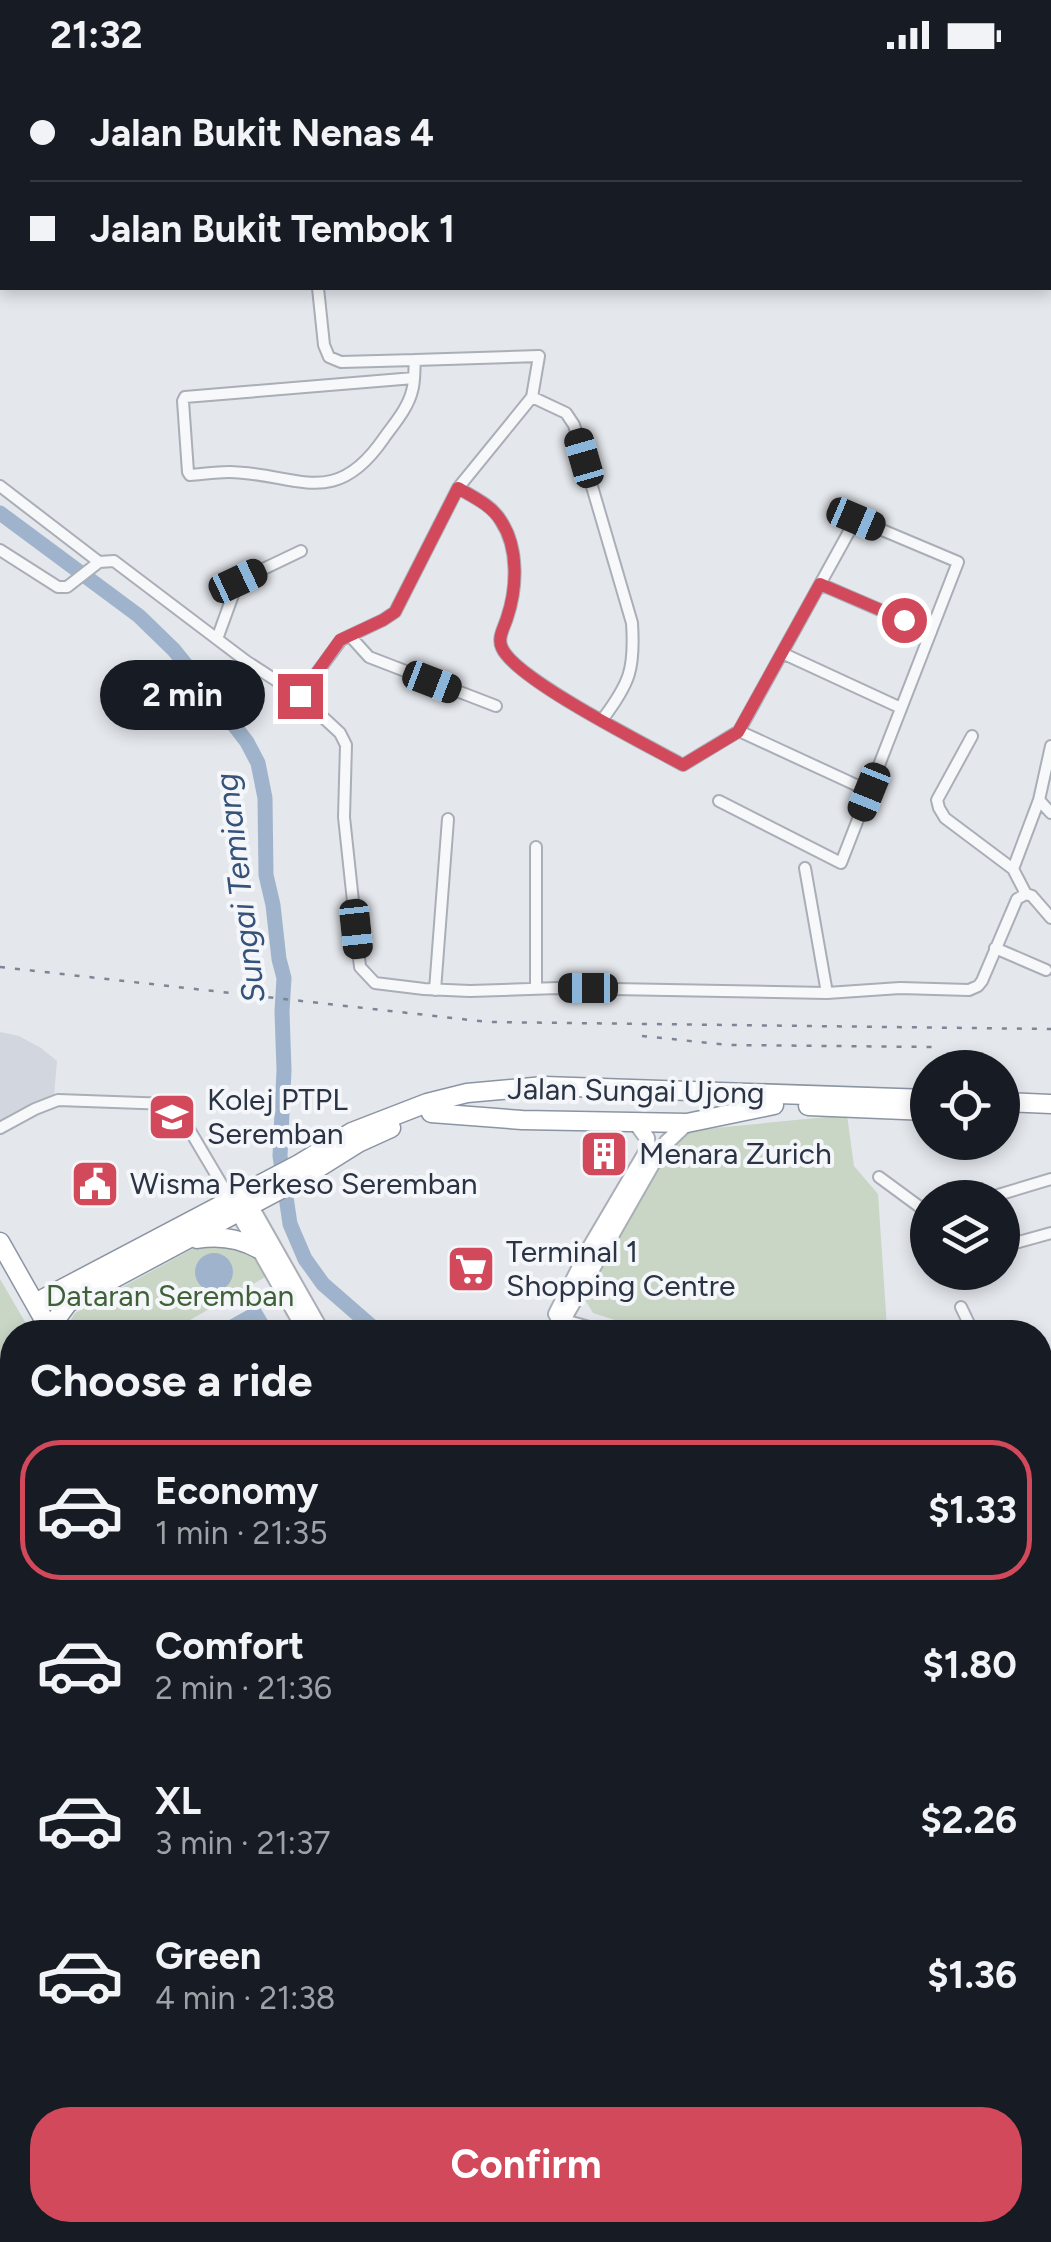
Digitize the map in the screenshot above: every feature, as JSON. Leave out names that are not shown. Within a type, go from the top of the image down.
[{"type":"highway","name":"Jalan Sungai Ujong","points":[[300,1171],[352,1132],[375,1121],[427,1102],[504,1088],[910,1097]]},
{"type":"highway","name":"Jalan Sungai Ujong","points":[[34,1303],[358,1142],[431,1113],[468,1104],[544,1098],[910,1110]]},
{"type":"highway","points":[[1020,1103],[1051,1104]]},
{"type":"highway","points":[[431,1113],[522,1120],[686,1123],[774,1105]]},
{"type":"highway","points":[[1020,1115],[1051,1116]]},
{"type":"highway","name":"Jalan Sungai Ujong","points":[[57,1320],[68,1304],[182,1242],[241,1203]]},
{"type":"highway","points":[[182,1242],[220,1236],[245,1241],[259,1249]]},
{"type":"highway","points":[[0,1242],[45,1320]]},
{"type":"main road","points":[[636,1123],[647,1138],[648,1148],[637,1180]]},
{"type":"main road","points":[[558,1320],[637,1180],[686,1123]]},
{"type":"main road","points":[[241,1203],[259,1249],[299,1320]]},
{"type":"main road","points":[[241,1203],[314,1320]]},
{"type":"street","points":[[300,696],[340,640],[395,612],[458,488],[532,396],[539,356],[340,362],[329,357],[324,344],[318,290]]},
{"type":"street","points":[[414,378],[185,397],[182,401],[188,472],[231,472],[312,484],[354,472],[369,460],[406,405],[412,390],[414,378],[415,360]]},
{"type":"street","points":[[532,396],[566,413],[574,425],[632,623],[634,651],[630,677],[602,720]]},
{"type":"street","points":[[0,486],[94,566]]},
{"type":"street","points":[[458,488],[488,506],[502,522],[510,542],[515,572],[501,647],[558,696],[683,765],[738,732],[856,519],[958,562],[840,862],[719,802]]},
{"type":"street","points":[[0,550],[58,587],[67,586],[94,566],[114,561],[246,661],[300,696],[340,733],[346,745],[344,817],[360,966],[375,983],[435,990],[969,990],[982,981],[1016,899],[1026,894]]},
{"type":"street","points":[[217,639],[238,581],[301,551]]},
{"type":"street","points":[[820,584],[931,632]]},
{"type":"street","points":[[350,636],[369,657],[496,706]]},
{"type":"street","points":[[782,653],[901,708]]},
{"type":"street","points":[[738,732],[869,792]]},
{"type":"street","points":[[972,736],[937,800],[938,808],[945,818],[1013,869],[1026,894],[1051,918]]},
{"type":"street","points":[[1013,869],[1039,800],[1051,746]]},
{"type":"street","points":[[1039,800],[1051,814]]},
{"type":"street","points":[[435,990],[448,819]]},
{"type":"street","points":[[536,847],[536,988]]},
{"type":"street","points":[[805,868],[827,993]]},
{"type":"street","points":[[996,948],[1046,970]]},
{"type":"street","points":[[0,1128],[58,1100],[168,1104],[176,1107],[241,1203]]},
{"type":"street","points":[[879,1177],[910,1200]]},
{"type":"street","points":[[1020,1188],[1051,1178]]},
{"type":"street","points":[[1020,1242],[1051,1233]]},
{"type":"street","points":[[961,1307],[967,1320]]},
{"type":"shaded area","points":[[0,1032],[19,1036],[57,1061],[54,1096],[0,1123]]},
{"type":"green space","points":[[847,1115],[854,1166],[878,1194],[886,1320],[617,1320],[593,1313],[584,1298],[671,1138],[684,1131]]},
{"type":"green space","name":"Dataran Seremban","points":[[231,1244],[255,1253],[267,1276],[190,1320],[71,1320],[75,1313],[196,1247]]},
{"type":"green space","points":[[0,1279],[24,1320],[0,1320]]},
{"type":"water","points":[[214,1253],[228,1258],[233,1272],[228,1286],[214,1291],[200,1286],[195,1272],[200,1258]]},
{"type":"water","points":[[258,1304],[268,1320],[229,1320]]},
{"type":"waterway","name":"Sungai Temiang","points":[[0,513],[139,616],[174,650],[247,742],[258,763],[265,798],[266,875],[284,978],[280,1156],[290,1224],[305,1259],[323,1284],[364,1320]]},
{"type":"railway","points":[[0,967],[488,1022],[1051,1029]]},
{"type":"railway","points":[[642,1036],[729,1045],[934,1047]]},
{"type":"place","name":"Kolej PTPL Seremban","points":[[172,1117]]},
{"type":"place","name":"Menara Zurich","points":[[604,1154]]},
{"type":"place","name":"Wisma Perkeso Seremban","points":[[95,1184]]},
{"type":"place","name":"Terminal 1 Shopping Centre","points":[[471,1269]]},
{"type":"route","points":[[300,696],[340,640],[395,612],[458,488],[488,506],[502,522],[510,542],[515,572],[501,647],[558,696],[683,765],[738,732],[820,584],[904,620]]}]
